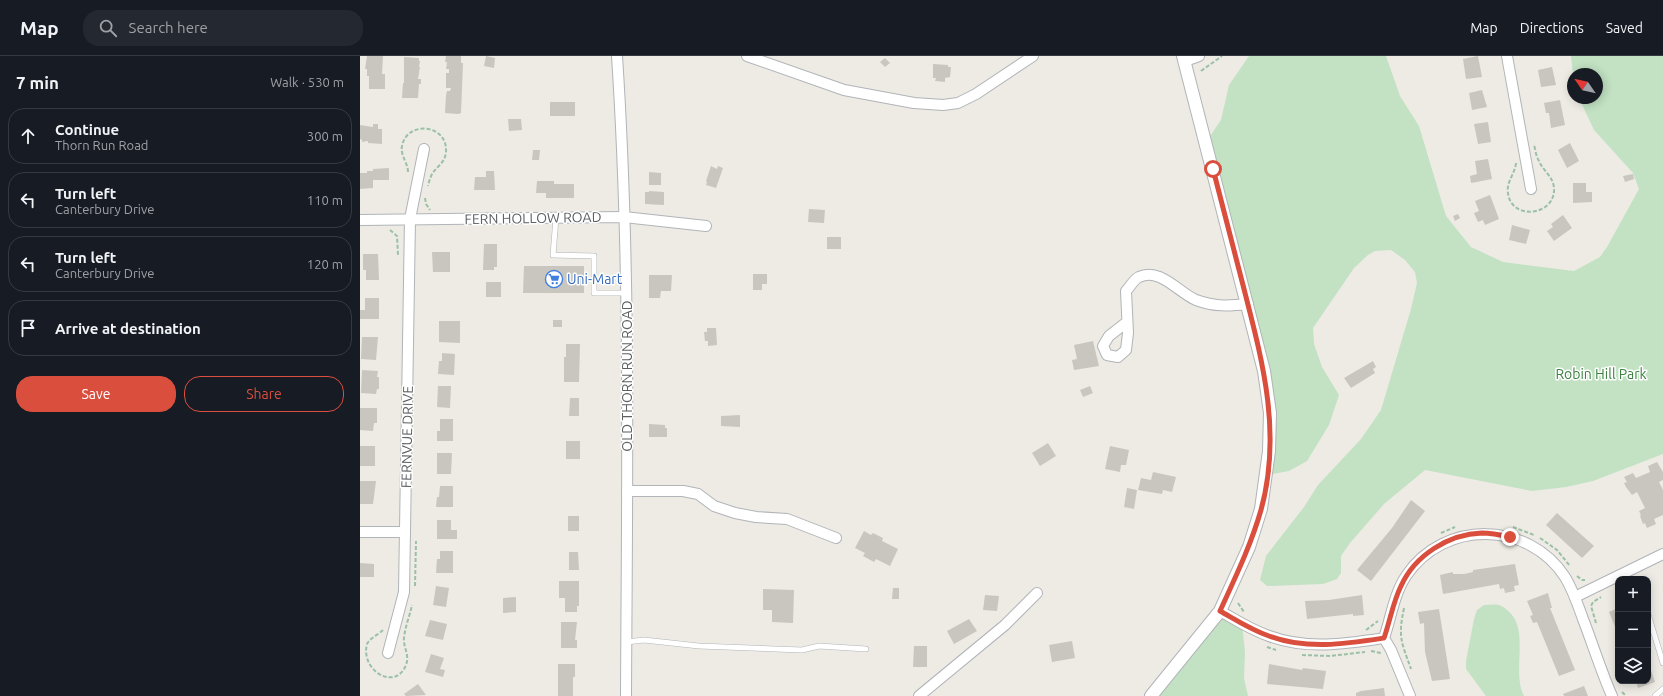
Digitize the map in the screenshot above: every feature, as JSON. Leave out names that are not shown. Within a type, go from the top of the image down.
[{"type":"street","name":"OLD THORN RUN ROAD","points":[[617,56],[628,342],[626,696]]},
{"type":"street","points":[[747,56],[819,83],[852,92],[914,103],[943,105],[958,103],[976,94],[1034,56]]},
{"type":"street","points":[[1151,696],[1220,611],[1249,547],[1261,509],[1267,475],[1270,432],[1268,393],[1248,304],[1184,59],[1199,56]]},
{"type":"street","points":[[1507,56],[1531,189]]},
{"type":"street","name":"FERNVUE DRIVE","points":[[388,653],[404,592],[410,219],[424,149]]},
{"type":"street","name":"FERN HOLLOW ROAD","points":[[360,220],[624,217],[706,226]]},
{"type":"street","points":[[1128,322],[1126,290],[1138,277],[1151,275],[1170,282],[1196,300],[1224,307],[1248,304]]},
{"type":"street","points":[[627,491],[684,491],[698,494],[714,506],[735,513],[787,519],[836,538]]},
{"type":"street","points":[[360,532],[405,532]]},
{"type":"street","points":[[1410,696],[1391,650],[1384,638],[1399,589],[1414,566],[1432,550],[1456,538],[1469,535],[1496,534],[1510,537],[1530,545],[1547,556],[1565,577],[1575,597],[1612,696]]},
{"type":"street","points":[[1575,597],[1663,554]]},
{"type":"street","points":[[919,696],[1005,625],[1038,593]]},
{"type":"street","points":[[1220,611],[1256,631],[1296,643],[1331,645],[1384,638]]},
{"type":"lane","points":[[556,218],[553,255],[594,256],[594,293],[626,293]]},
{"type":"lane","points":[[1651,624],[1663,663]]},
{"type":"lane","points":[[626,642],[644,640],[698,646],[802,650],[819,646],[866,649]]},
{"type":"lane","points":[[1655,696],[1663,689]]},
{"type":"path","points":[[1201,71],[1222,56]]},
{"type":"path","points":[[387,226],[388,230],[397,236],[398,257]]},
{"type":"path","points":[[1436,536],[1455,527]]},
{"type":"path","points":[[1513,527],[1532,534],[1551,545],[1572,569]]},
{"type":"path","points":[[1576,574],[1582,580],[1589,579]]},
{"type":"path","points":[[1599,630],[1591,606],[1593,602],[1602,596]]},
{"type":"path","points":[[1238,603],[1245,613]]},
{"type":"path","points":[[1405,605],[1400,627],[1400,638],[1413,674]]},
{"type":"path","points":[[1362,631],[1374,625],[1380,616]]},
{"type":"path","points":[[1263,646],[1279,650]]},
{"type":"path","points":[[1300,654],[1330,656],[1374,651],[1382,654]]},
{"type":"path","points":[[1620,688],[1626,696]]},
{"type":"green space","name":"Robin Hill Park","points":[[1249,56],[1386,56],[1400,96],[1419,126],[1446,216],[1471,247],[1503,262],[1574,271],[1600,257],[1639,189],[1633,173],[1594,130],[1582,104],[1603,104],[1603,68],[1572,68],[1571,56],[1663,56],[1663,454],[1593,481],[1566,487],[1532,491],[1425,470],[1384,504],[1350,543],[1341,556],[1341,573],[1337,579],[1323,584],[1267,586],[1260,580],[1266,556],[1304,507],[1318,485],[1361,439],[1381,410],[1411,309],[1417,283],[1415,272],[1405,260],[1391,250],[1375,251],[1368,255],[1354,268],[1313,328],[1314,344],[1322,367],[1339,395],[1329,425],[1307,461],[1289,471],[1267,475],[1270,413],[1206,142],[1221,120],[1229,85]]},
{"type":"green space","points":[[1484,605],[1500,605],[1514,618],[1518,628],[1519,675],[1524,696],[1486,696],[1466,669],[1466,661],[1474,619],[1477,610]]},
{"type":"green space","points":[[1220,611],[1242,624],[1245,652],[1244,678],[1248,696],[1151,696]]},
{"type":"building","points":[[367,56],[383,56],[382,74],[385,74],[385,89],[369,89],[369,76],[367,76],[367,69],[365,69]]},
{"type":"building","points":[[446,56],[461,56],[461,63],[463,63],[461,113],[458,114],[445,113],[446,95],[447,91],[450,91],[451,88],[446,88],[446,73],[449,73],[449,69],[446,69]]},
{"type":"building","points":[[486,56],[495,58],[494,68],[484,66]]},
{"type":"building","points":[[1478,56],[1482,77],[1466,79],[1463,59]]},
{"type":"building","points":[[404,57],[419,58],[420,67],[418,79],[421,79],[421,84],[419,84],[418,98],[402,98],[404,83]]},
{"type":"building","points":[[885,58],[890,63],[885,67],[880,62]]},
{"type":"building","points":[[933,64],[948,65],[948,67],[951,67],[950,77],[945,78],[945,82],[935,81],[936,78],[933,78]]},
{"type":"building","points":[[1552,67],[1556,85],[1541,87],[1538,70]]},
{"type":"building","points":[[1482,90],[1487,107],[1472,110],[1469,93]]},
{"type":"building","points":[[1560,100],[1565,125],[1551,128],[1549,113],[1546,113],[1544,103]]},
{"type":"building","points":[[550,102],[575,102],[575,116],[550,116]]},
{"type":"building","points":[[508,119],[521,119],[522,130],[509,131]]},
{"type":"building","points":[[1488,122],[1491,142],[1478,144],[1474,124]]},
{"type":"building","points":[[373,124],[378,124],[378,129],[382,129],[382,144],[368,143],[368,141],[362,142],[360,139],[360,125],[373,127]]},
{"type":"building","points":[[1570,143],[1579,161],[1567,168],[1558,150]]},
{"type":"building","points":[[533,150],[540,150],[539,160],[532,160]]},
{"type":"building","points":[[1488,159],[1492,179],[1471,183],[1470,176],[1477,174],[1475,161]]},
{"type":"building","points":[[711,166],[717,169],[718,166],[723,168],[716,188],[706,185]]},
{"type":"building","points":[[389,168],[389,180],[373,180],[373,188],[360,189],[360,173],[367,173],[367,171],[373,171],[373,169]]},
{"type":"building","points":[[486,171],[494,171],[495,190],[474,190],[475,177],[486,177]]},
{"type":"building","points":[[649,172],[661,173],[661,185],[649,185]]},
{"type":"building","points":[[1633,174],[1634,179],[1625,182],[1623,176]]},
{"type":"building","points":[[537,181],[554,181],[554,184],[574,184],[574,198],[546,198],[546,193],[536,193]]},
{"type":"building","points":[[1573,183],[1586,183],[1586,192],[1592,192],[1592,202],[1573,203]]},
{"type":"building","points":[[645,192],[664,192],[664,205],[645,204]]},
{"type":"building","points":[[1490,195],[1499,219],[1485,225],[1483,220],[1478,222],[1474,213],[1479,211],[1475,201]]},
{"type":"building","points":[[809,209],[825,210],[824,223],[808,222]]},
{"type":"building","points":[[1458,214],[1460,218],[1455,221],[1453,216]]},
{"type":"building","points":[[1563,215],[1572,228],[1554,241],[1547,231],[1553,227],[1551,224]]},
{"type":"building","points":[[1512,225],[1530,230],[1526,244],[1509,240]]},
{"type":"building","points":[[827,237],[841,237],[841,249],[827,249]]},
{"type":"building","points":[[484,244],[497,244],[497,267],[494,267],[494,270],[483,270]]},
{"type":"building","points":[[432,252],[450,252],[450,272],[433,272]]},
{"type":"building","points":[[363,254],[378,254],[379,280],[366,280],[366,270],[363,270]]},
{"type":"building","name":"Uni-Mart","points":[[524,266],[584,266],[584,293],[523,293]]},
{"type":"building","points":[[753,274],[767,274],[767,284],[762,284],[762,290],[753,290]]},
{"type":"building","points":[[649,275],[672,275],[671,291],[661,291],[660,298],[649,298]]},
{"type":"building","points":[[486,282],[501,282],[501,297],[486,297]]},
{"type":"building","points":[[365,298],[379,298],[379,319],[360,319],[360,310],[365,310]]},
{"type":"building","points":[[553,320],[562,320],[562,327],[553,327]]},
{"type":"building","points":[[439,321],[460,321],[460,343],[439,342]]},
{"type":"building","points":[[707,328],[716,328],[717,345],[708,346],[708,341],[705,341],[704,332],[707,332]]},
{"type":"building","points":[[362,337],[378,337],[376,360],[361,359]]},
{"type":"building","points":[[1093,341],[1099,366],[1074,370],[1072,360],[1077,359],[1074,345]]},
{"type":"building","points":[[566,344],[580,344],[579,382],[564,382],[564,357],[566,357]]},
{"type":"building","points":[[442,353],[455,354],[454,375],[438,374],[439,361],[442,361]]},
{"type":"building","points":[[1373,361],[1376,367],[1373,369],[1375,373],[1351,388],[1344,378]]},
{"type":"building","points":[[362,370],[378,371],[377,377],[379,377],[379,389],[377,389],[376,394],[361,393]]},
{"type":"building","points":[[438,386],[451,386],[450,408],[437,407]]},
{"type":"building","points":[[1090,386],[1093,393],[1083,397],[1080,390]]},
{"type":"building","points":[[570,398],[579,398],[579,416],[569,416]]},
{"type":"building","points":[[360,408],[377,408],[377,423],[374,423],[373,431],[360,430]]},
{"type":"building","points":[[740,415],[740,427],[721,426],[721,416]]},
{"type":"building","points":[[440,419],[453,419],[453,441],[437,441],[437,431],[440,431]]},
{"type":"building","points":[[649,424],[665,425],[665,428],[667,428],[667,437],[649,437]]},
{"type":"building","points":[[566,441],[580,441],[580,459],[566,459]]},
{"type":"building","points":[[1048,443],[1056,456],[1040,466],[1032,453]]},
{"type":"building","points":[[360,446],[375,446],[375,466],[360,466]]},
{"type":"building","points":[[1110,446],[1129,450],[1126,465],[1121,465],[1120,472],[1105,469]]},
{"type":"building","points":[[437,453],[452,453],[451,474],[437,474]]},
{"type":"building","points":[[1657,462],[1663,472],[1663,480],[1659,482],[1663,490],[1663,515],[1654,519],[1656,524],[1647,528],[1645,523],[1643,524],[1639,511],[1645,508],[1637,492],[1632,495],[1626,487],[1624,483],[1627,482],[1624,477],[1633,473],[1636,478],[1650,472],[1648,466]]},
{"type":"building","points":[[1153,472],[1176,477],[1172,492],[1163,490],[1162,494],[1138,490],[1141,478],[1151,480]]},
{"type":"building","points":[[360,481],[376,481],[373,504],[360,504]]},
{"type":"building","points":[[440,486],[453,486],[453,507],[436,507]]},
{"type":"building","points":[[1127,488],[1137,490],[1134,509],[1124,507]]},
{"type":"building","points":[[1411,500],[1425,511],[1371,581],[1357,570],[1392,528]]},
{"type":"building","points":[[1557,513],[1594,546],[1582,558],[1546,525]]},
{"type":"building","points":[[568,516],[579,516],[579,531],[568,531]]},
{"type":"building","points":[[437,520],[451,520],[451,530],[457,530],[457,539],[437,539]]},
{"type":"building","points":[[864,531],[871,535],[873,533],[883,538],[882,541],[898,549],[890,566],[876,559],[874,562],[863,556],[865,553],[855,548]]},
{"type":"building","points":[[440,551],[453,551],[453,573],[436,573],[437,559],[440,559]]},
{"type":"building","points":[[569,552],[578,552],[579,570],[569,570]]},
{"type":"building","points":[[360,563],[374,564],[374,577],[360,577]]},
{"type":"building","points":[[1515,564],[1519,585],[1514,586],[1515,591],[1505,593],[1504,588],[1500,589],[1499,584],[1443,594],[1440,575],[1453,572],[1453,574],[1464,574],[1473,572],[1473,570]]},
{"type":"building","points":[[559,581],[579,581],[579,606],[577,606],[577,612],[565,612],[565,598],[559,598]]},
{"type":"building","points":[[436,586],[449,588],[446,607],[433,605]]},
{"type":"building","points":[[893,588],[899,588],[899,599],[892,599]]},
{"type":"building","points":[[763,589],[794,590],[793,623],[772,622],[772,610],[763,610]]},
{"type":"building","points":[[1548,593],[1552,608],[1550,608],[1575,670],[1559,676],[1537,622],[1533,623],[1530,616],[1533,615],[1527,601]]},
{"type":"building","points":[[985,595],[999,596],[997,611],[983,610]]},
{"type":"building","points":[[1362,595],[1364,615],[1353,616],[1353,614],[1307,619],[1305,601],[1329,600]]},
{"type":"building","points":[[516,597],[516,612],[503,613],[503,598]]},
{"type":"building","points":[[1439,609],[1450,679],[1432,681],[1425,652],[1424,623],[1420,624],[1418,612]]},
{"type":"building","points":[[1615,609],[1615,627],[1609,612]]},
{"type":"building","points":[[969,619],[977,631],[954,644],[947,631]]},
{"type":"building","points":[[430,620],[447,624],[443,640],[425,636]]},
{"type":"building","points":[[561,622],[577,622],[575,640],[577,640],[577,648],[561,648]]},
{"type":"building","points":[[1072,641],[1075,658],[1052,662],[1049,645]]},
{"type":"building","points":[[914,646],[927,646],[927,667],[913,667]]},
{"type":"building","points":[[431,654],[444,658],[440,669],[445,670],[443,677],[425,672]]},
{"type":"building","points":[[558,664],[575,664],[573,696],[558,696]]},
{"type":"building","points":[[1269,664],[1302,670],[1303,668],[1326,671],[1323,689],[1267,684]]},
{"type":"building","points":[[1651,670],[1655,682],[1651,683]]},
{"type":"building","points":[[418,684],[426,695],[406,696],[404,694]]},
{"type":"building","points":[[1637,684],[1649,684],[1638,688]]},
{"type":"building","points":[[1584,686],[1588,696],[1564,696],[1563,694]]},
{"type":"building","points":[[1384,688],[1385,696],[1356,696],[1356,693],[1361,691]]},
{"type":"place","name":"Uni-Mart","points":[[554,279]]},
{"type":"route","points":[[1213,169],[1259,348],[1268,393],[1270,413],[1267,475],[1261,509],[1249,547],[1220,611],[1256,631],[1296,643],[1310,645],[1338,645],[1384,638],[1401,584],[1414,566],[1423,557],[1443,544],[1456,538],[1469,535],[1482,533],[1510,537]]}]
